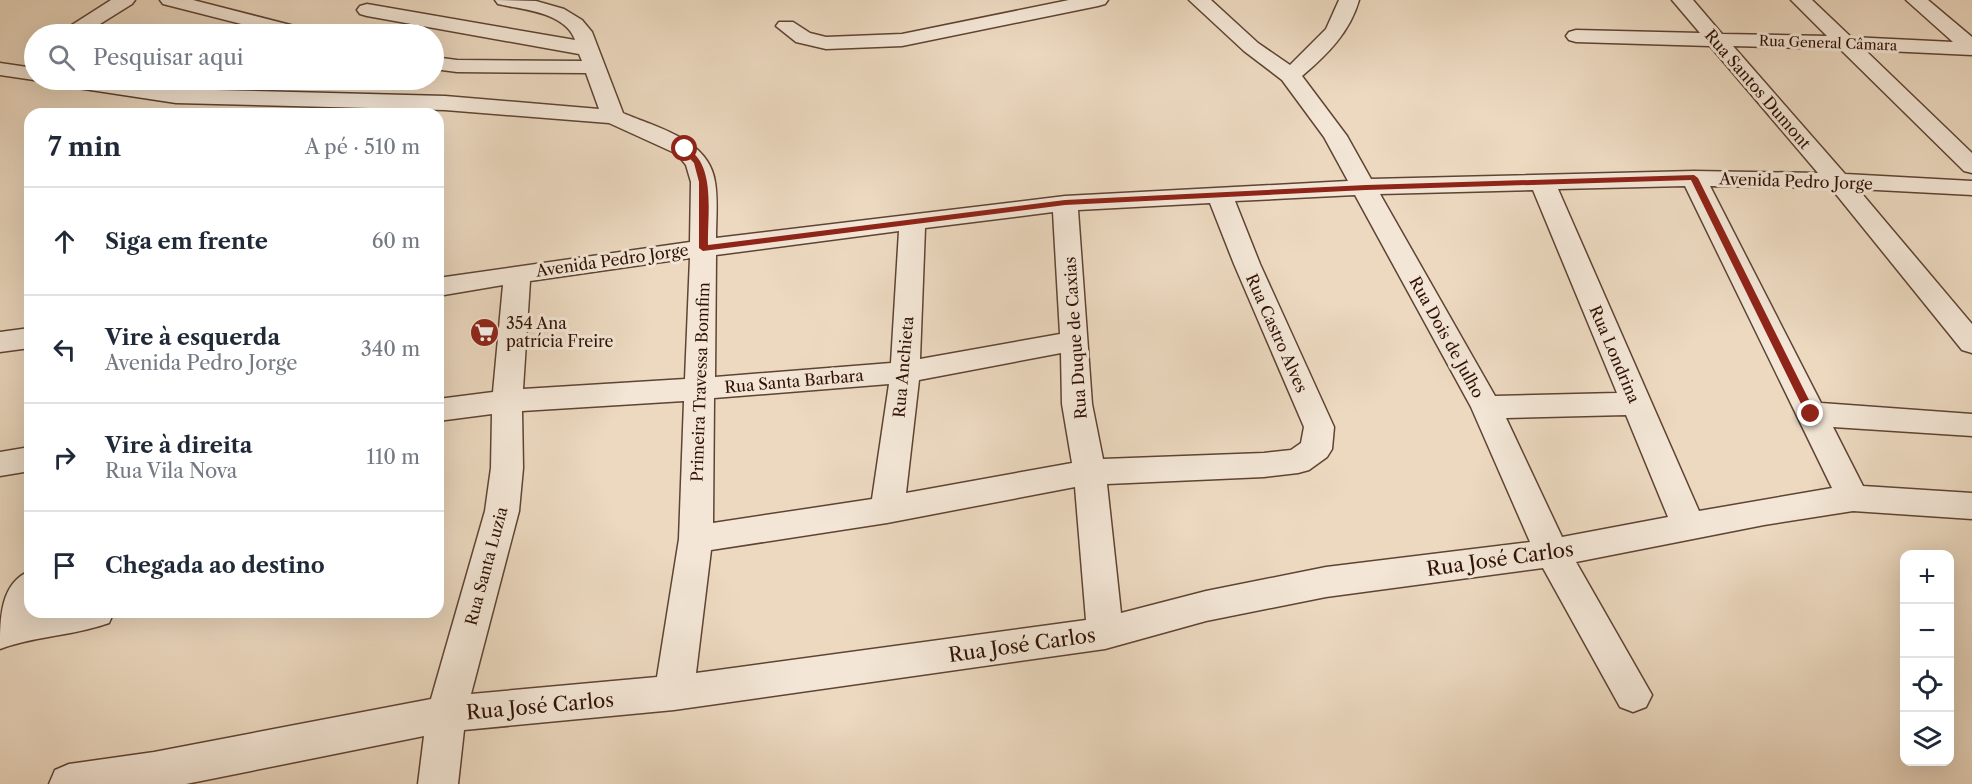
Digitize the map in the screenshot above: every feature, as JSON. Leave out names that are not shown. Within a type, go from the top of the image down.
[{"type":"street","points":[[87,24],[125,0]]},
{"type":"street","points":[[170,0],[264,24]]},
{"type":"street","points":[[134,90],[176,96],[445,103],[613,117],[577,25],[558,13],[506,0]]},
{"type":"street","points":[[786,26],[803,38],[826,43],[902,40],[1010,20],[1098,0]]},
{"type":"street","name":"Rua Dois de Julho","points":[[1199,0],[1251,46],[1290,75],[1335,136],[1366,187],[1486,407],[1552,553],[1633,695]]},
{"type":"street","points":[[1290,75],[1307,62],[1338,28],[1348,0]]},
{"type":"street","name":"Rua Santos Dumont","points":[[1682,0],[1838,181],[1972,343]]},
{"type":"street","points":[[1801,0],[1972,166]]},
{"type":"street","points":[[1916,0],[1972,48]]},
{"type":"street","points":[[367,10],[432,24]]},
{"type":"street","points":[[444,26],[591,58]]},
{"type":"street","name":"Rua General Câmara","points":[[1575,36],[1972,48]]},
{"type":"street","points":[[444,64],[457,66],[591,58]]},
{"type":"street","name":"Primeira Travessa Bomfim","points":[[613,117],[685,149],[698,163],[703,182],[696,539],[674,693]]},
{"type":"street","points":[[1694,178],[1853,498]]},
{"type":"street","name":"Avenida Pedro Jorge","points":[[444,286],[703,248],[1065,203],[1366,187],[1694,178],[1838,181],[1972,188]]},
{"type":"street","name":"Rua Londrina","points":[[1542,181],[1689,527]]},
{"type":"street","name":"Rua Castro Alves","points":[[1090,472],[1264,465],[1298,461],[1316,449],[1319,427],[1247,264],[1220,196]]},
{"type":"street","name":"Rua Duque de Caxias","points":[[1065,203],[1077,404],[1090,472],[1105,633]]},
{"type":"street","name":"Rua Anchieta","points":[[886,510],[905,372],[912,223]]},
{"type":"street","name":"Rua Santa Luzia","points":[[438,784],[446,714],[502,512],[507,468],[507,401],[517,274]]},
{"type":"street","points":[[0,342],[24,339]]},
{"type":"street","name":"Rua Santa Barbara","points":[[444,409],[507,401],[699,390],[905,372],[1075,341]]},
{"type":"street","points":[[1486,407],[1636,404]]},
{"type":"street","points":[[1811,414],[1972,425]]},
{"type":"street","points":[[0,464],[24,460]]},
{"type":"street","points":[[696,539],[886,510],[1090,472]]},
{"type":"street","name":"Rua José Carlos","points":[[69,784],[154,771],[446,714],[674,693],[1105,633],[1206,606],[1326,582],[1552,553],[1853,498],[1972,506]]},
{"type":"street","points":[[1,630],[24,595]]},
{"type":"street","points":[[1,630],[68,618]]},
{"type":"place","name":"354 Ana patrícia Freire","points":[[485,332]]},
{"type":"route","points":[[685,149],[698,163],[703,182],[703,248],[1065,203],[1366,187],[1694,178],[1811,414]]}]
